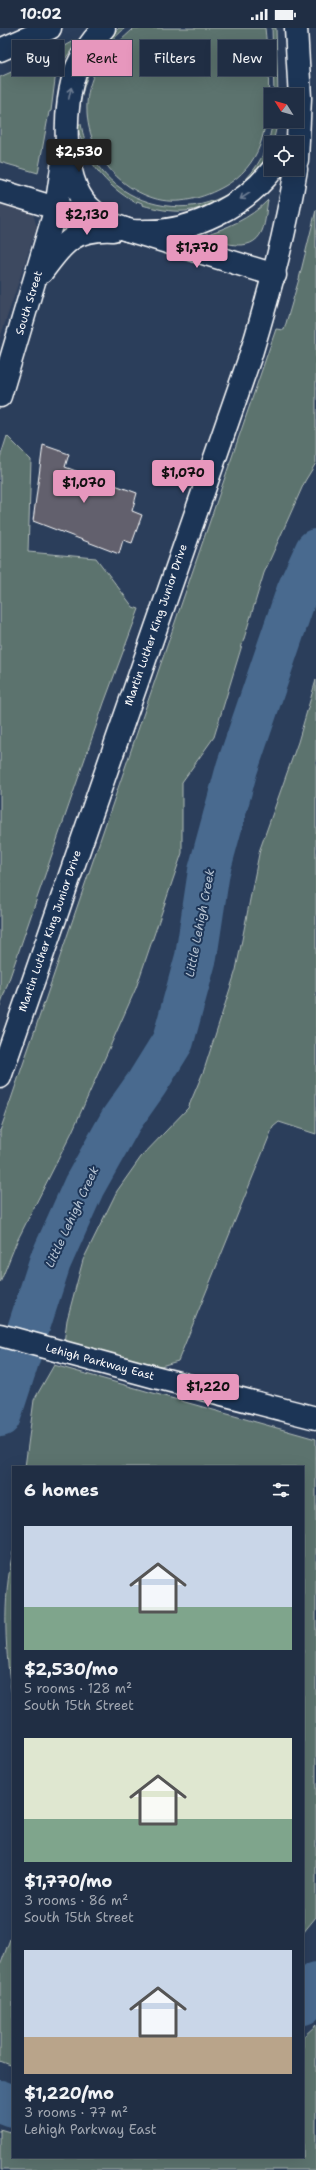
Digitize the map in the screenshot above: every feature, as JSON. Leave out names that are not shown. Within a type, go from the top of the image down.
[{"type":"main road","points":[[0,50],[50,28]]},
{"type":"main road","points":[[104,28],[94,38],[77,67],[68,96],[68,132],[71,168],[78,191],[88,206],[105,219],[129,230]]},
{"type":"main road","points":[[296,28],[298,88]]},
{"type":"main road","name":"South Street","points":[[0,396],[56,208],[68,132]]},
{"type":"main road","points":[[36,279],[58,250],[73,238],[92,229],[158,231],[178,228],[205,220],[253,190],[266,176]]},
{"type":"main road","name":"Martin Luther King Junior Drive","points":[[0,1077],[250,357],[275,275],[289,215],[295,176]]},
{"type":"main road","points":[[0,191],[275,275]]},
{"type":"main road","name":"Lehigh Parkway East","points":[[0,1335],[109,1365],[316,1418]]},
{"type":"shaded area","points":[[0,201],[32,211],[37,227],[0,338]]},
{"type":"green space","points":[[119,28],[125,28],[113,40],[107,40]]},
{"type":"green space","points":[[134,28],[265,28],[266,40],[218,40],[218,76],[268,76],[268,88],[264,88],[264,128],[260,145],[251,163],[236,178],[225,186],[208,194],[190,200],[171,201],[153,198],[134,189],[117,177],[104,161],[94,143],[88,123],[87,103],[91,82],[94,76],[132,76],[132,40],[121,40]]},
{"type":"green space","points":[[272,28],[276,28],[278,88],[274,88],[273,76],[276,76],[276,40],[272,40]]},
{"type":"green space","points":[[72,42],[72,49],[64,61],[64,47]]},
{"type":"green space","points":[[12,72],[12,76],[55,76],[51,111],[49,112],[38,173],[0,162],[0,77]]},
{"type":"green space","points":[[85,76],[88,76],[80,107],[76,108]]},
{"type":"green space","points":[[77,124],[81,124],[92,156],[111,180],[136,197],[164,206],[194,206],[222,197],[247,178],[264,152],[264,160],[247,181],[234,192],[218,201],[202,208],[185,211],[168,211],[142,205],[142,203],[137,201],[136,203],[114,188],[97,170],[85,149]]},
{"type":"green space","points":[[272,128],[276,128],[274,136],[270,136]]},
{"type":"green space","points":[[268,200],[262,231],[257,239],[250,243],[234,245],[201,236],[219,230],[245,218]]},
{"type":"green space","points":[[316,210],[316,463],[305,481],[264,573],[214,737],[182,782],[182,853],[136,988],[72,1132],[17,1241],[0,1283],[0,1131],[276,329],[284,330],[299,279]]},
{"type":"green space","points":[[7,436],[31,460],[28,552],[96,558],[133,607],[139,609],[104,703],[0,1006],[0,458]]},
{"type":"green space","points":[[316,680],[316,1134],[279,1122],[273,1127],[178,1361],[161,1366],[64,1343],[67,1320],[83,1260],[117,1191],[141,1157],[188,1108],[204,1070],[236,970],[260,849],[298,742]]},
{"type":"green space","points":[[54,1365],[316,1439],[316,1917],[304,1932],[304,1466],[25,1466],[34,1400]]},
{"type":"green space","points":[[12,1558],[12,1696],[8,1665],[6,1627],[7,1589]]},
{"type":"green space","points":[[12,1934],[12,2066],[0,2061],[0,1966]]},
{"type":"green space","points":[[316,2025],[316,2170],[0,2170],[0,2129],[12,2133],[12,2158],[304,2158],[304,2036]]},
{"type":"building","points":[[43,445],[69,454],[65,467],[137,493],[132,511],[142,515],[132,543],[123,540],[119,554],[33,521]]},
{"type":"waterway","name":"Little Lehigh Creek","points":[[0,1416],[50,1262],[84,1186],[121,1120],[147,1083],[173,1041],[196,957],[209,871],[237,768],[297,592],[316,550]]},
{"type":"waterway","name":"Little Lehigh Creek","points":[[304,2002],[316,1983]]},
{"type":"waterway","name":"Little Lehigh Creek","points":[[0,2101],[12,2106]]}]
